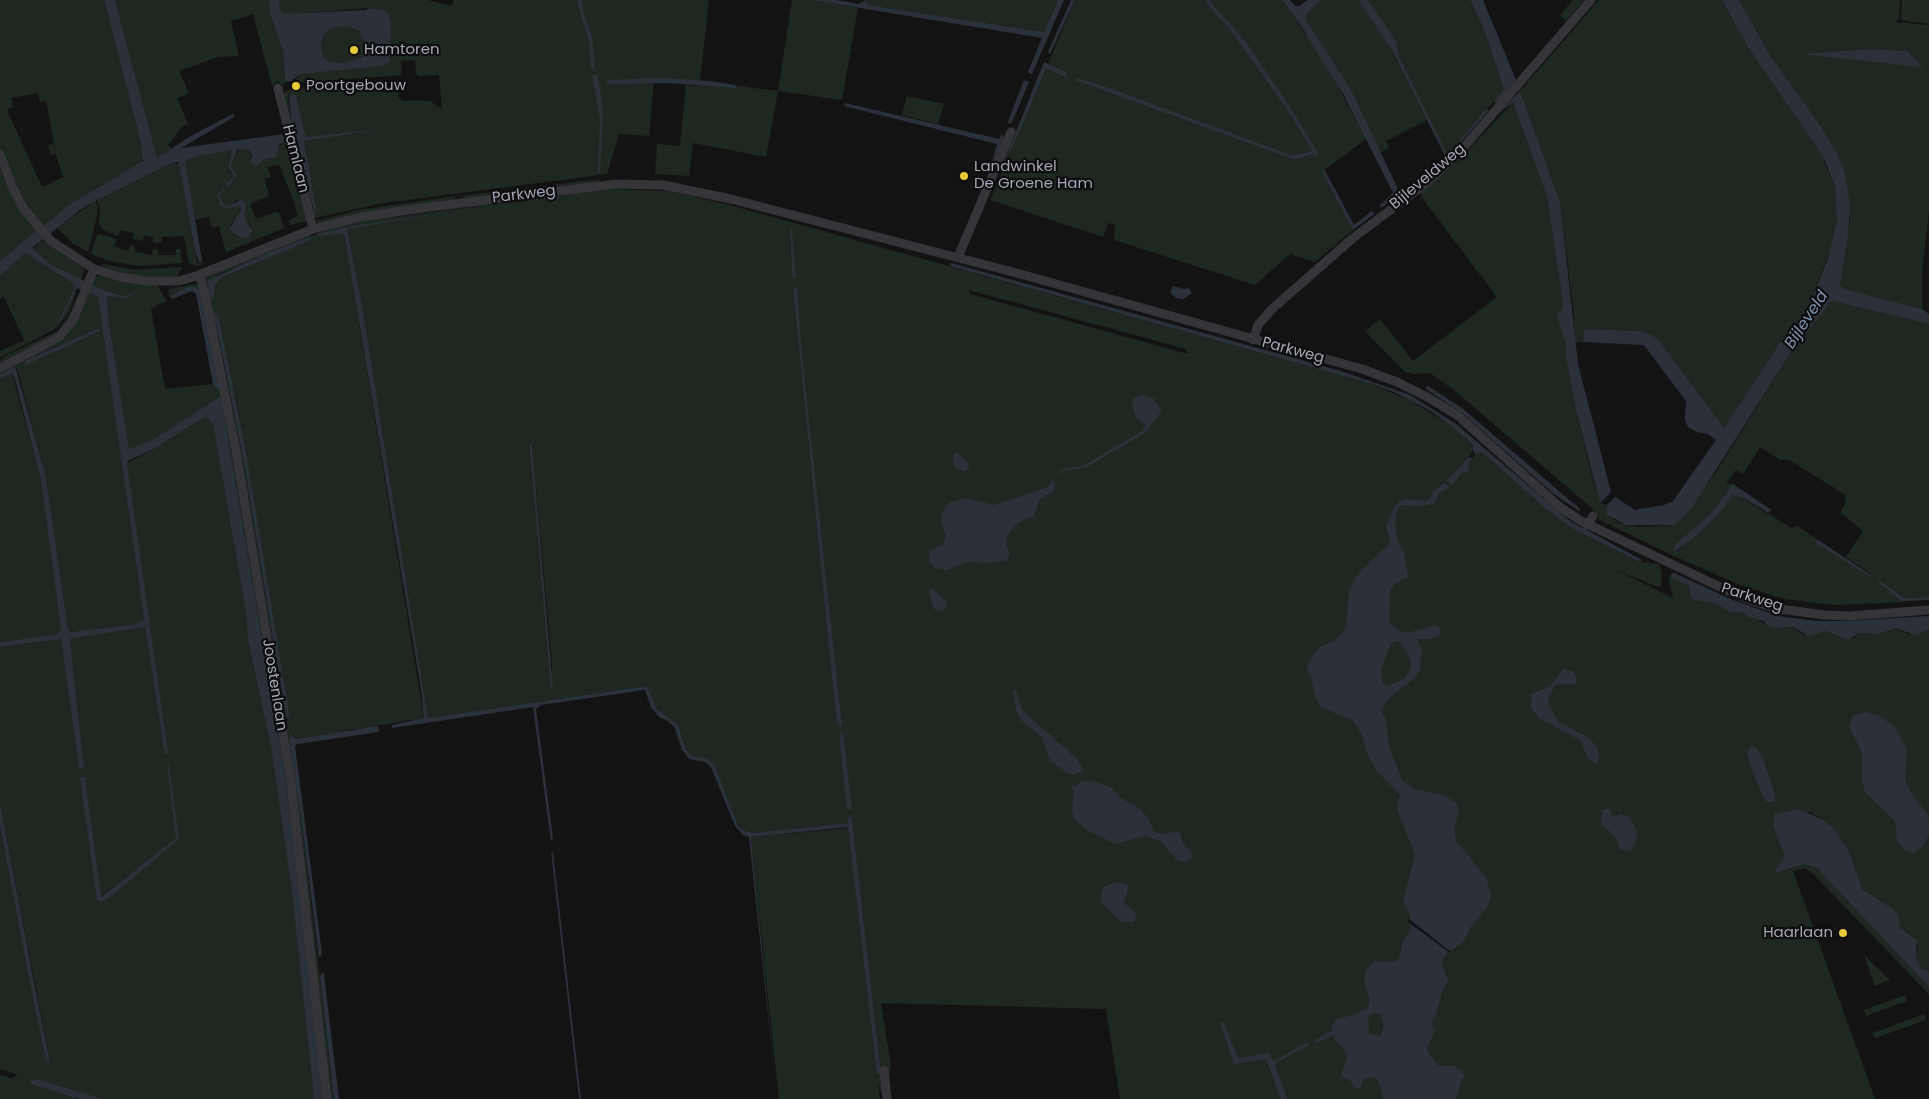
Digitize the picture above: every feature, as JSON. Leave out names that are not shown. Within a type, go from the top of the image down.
[{"type":"street","name":"Bijleveldweg","points":[[1253,340],[1258,326],[1272,309],[1353,238],[1425,184],[1457,155],[1591,0]]},
{"type":"street","name":"Hamlaan","points":[[278,88],[313,229]]},
{"type":"street","points":[[958,258],[1011,132]]},
{"type":"street","name":"Parkweg","points":[[0,154],[12,186],[35,224],[51,241],[94,269],[121,277],[146,281],[179,281],[199,275],[313,229],[361,217],[422,208],[603,185],[639,184],[663,186],[731,199],[958,258],[1362,369],[1428,397],[1457,415],[1560,507],[1587,525],[1738,596],[1773,608],[1849,616],[1929,610]]},
{"type":"street","points":[[0,368],[59,337],[73,320],[94,269]]},
{"type":"street","name":"Joostenlaan","points":[[199,275],[205,293],[236,451],[291,783],[327,1099]]},
{"type":"street","points":[[1587,525],[1593,516]]},
{"type":"street","points":[[884,1070],[887,1099]]},
{"type":"shaded area","points":[[0,0],[104,0],[144,155],[141,163],[72,203],[0,261]],"holes":[[[38,93],[40,102],[46,101],[54,144],[48,145],[51,155],[56,154],[63,177],[42,187],[7,110],[13,107],[11,98]]]},
{"type":"shaded area","points":[[115,0],[428,0],[451,6],[454,0],[709,0],[700,81],[654,80],[649,136],[619,134],[607,174],[384,203],[314,218],[284,107],[283,96],[286,91],[293,88],[382,86],[383,93],[397,91],[398,87],[404,83],[406,85],[403,92],[399,92],[398,96],[402,101],[430,101],[442,109],[439,75],[420,76],[416,74],[415,60],[401,61],[402,75],[293,83],[301,74],[387,64],[390,62],[389,15],[384,10],[369,8],[271,16],[283,51],[285,86],[277,81],[272,86],[253,14],[231,21],[239,56],[218,57],[179,71],[189,93],[177,98],[188,124],[183,126],[168,145],[172,150],[157,159]],"holes":[[[292,93],[296,95],[306,137],[397,127],[304,141],[317,213],[314,210],[292,131],[288,95]]]},
{"type":"shaded area","points":[[792,0],[812,0],[858,8],[842,100],[778,91]]},
{"type":"shaded area","points":[[866,0],[1058,0],[1044,32],[868,5]]},
{"type":"shaded area","points":[[1075,0],[1204,0],[1230,30],[1286,108],[1312,150],[1310,152],[1291,155],[1077,78],[1295,160],[1311,155],[1314,148],[1246,42],[1209,0],[1282,0],[1325,62],[1366,139],[1322,172],[1353,230],[1315,262],[1290,254],[1255,285],[1114,240],[1115,225],[1108,223],[1103,237],[990,200],[1046,69],[1064,77],[1066,72],[1048,64]]},
{"type":"shaded area","points":[[1321,0],[1358,0],[1394,54],[1427,120],[1386,141],[1389,148],[1379,153],[1374,140],[1306,20],[1306,15]]},
{"type":"shaded area","points":[[1368,0],[1470,0],[1485,32],[1504,89],[1448,156],[1399,56],[1397,42]]},
{"type":"shaded area","points":[[1573,0],[1584,0],[1566,21],[1560,15]]},
{"type":"shaded area","points":[[1599,0],[1722,0],[1749,49],[1819,150],[1835,186],[1837,221],[1834,239],[1809,306],[1777,347],[1724,428],[1659,340],[1652,335],[1640,331],[1584,329],[1583,342],[1575,343],[1574,314],[1560,202],[1520,91]]},
{"type":"shaded area","points":[[1739,0],[1900,0],[1899,19],[1895,22],[1929,25],[1929,210],[1922,272],[1922,309],[1844,289],[1840,285],[1850,219],[1845,174],[1824,131],[1770,55]],"holes":[[[1872,49],[1907,51],[1922,66],[1800,54]]]},
{"type":"shaded area","points":[[1902,0],[1929,0],[1929,24],[1901,20]]},
{"type":"shaded area","points":[[348,26],[359,31],[364,41],[363,55],[359,59],[346,63],[329,62],[324,58],[322,52],[321,42],[324,34],[332,28]]},
{"type":"shaded area","points":[[700,81],[778,91],[766,157],[693,143],[689,176],[655,174],[657,144],[680,146],[686,85],[699,86]]},
{"type":"shaded area","points":[[275,94],[308,221],[290,225],[289,221],[298,215],[291,194],[279,165],[267,167],[271,177],[265,179],[269,196],[250,204],[256,219],[275,212],[280,214],[284,228],[226,252],[219,226],[212,228],[209,217],[194,220],[185,161],[199,156],[232,150],[228,165],[230,173],[234,177],[226,185],[228,187],[237,176],[231,167],[238,149],[249,150],[253,156],[250,163],[271,159],[285,137]],"holes":[[[219,191],[223,204],[230,206],[238,200],[245,206],[245,219],[252,228],[239,237],[232,233],[231,224],[238,218],[240,207],[229,209],[218,201]]]},
{"type":"shaded area","points":[[907,96],[944,104],[938,124],[902,115]]},
{"type":"shaded area","points":[[1513,102],[1547,197],[1563,304],[1562,310],[1556,313],[1566,344],[1566,357],[1576,410],[1593,480],[1600,503],[1607,505],[1606,514],[1619,523],[1638,527],[1674,525],[1715,474],[1791,352],[1832,301],[1929,324],[1929,597],[1904,598],[1879,580],[1904,602],[1834,605],[1784,599],[1740,585],[1665,552],[1600,520],[1594,510],[1454,390],[1430,373],[1414,374],[1405,372],[1365,331],[1380,319],[1413,361],[1497,297],[1423,199],[1420,191],[1459,160]],"holes":[[[1760,447],[1780,460],[1789,460],[1846,495],[1845,504],[1840,512],[1863,531],[1846,557],[1871,574],[1870,577],[1816,542],[1818,540],[1796,525],[1793,529],[1736,494],[1731,496],[1719,514],[1676,552],[1675,545],[1711,513],[1733,484],[1726,483],[1736,470],[1743,474]]]},
{"type":"shaded area","points":[[171,163],[179,164],[197,262],[200,264],[211,261],[198,266],[189,263],[184,236],[162,237],[162,243],[153,242],[153,237],[144,235],[143,241],[133,239],[134,233],[120,230],[118,236],[103,230],[99,224],[100,209],[97,200]]},
{"type":"shaded area","points":[[601,179],[598,182],[510,193],[465,198],[461,196]]},
{"type":"shaded area","points":[[610,189],[670,191],[733,206],[1368,383],[1411,401],[1450,425],[1474,447],[1466,461],[1469,466],[1477,452],[1482,452],[1546,509],[1573,529],[1640,562],[1659,564],[1662,573],[1661,585],[1658,587],[1614,569],[1673,598],[1669,581],[1671,574],[1689,586],[1690,596],[1694,600],[1715,603],[1743,612],[1773,628],[1794,627],[1803,635],[1826,631],[1853,639],[1859,633],[1879,634],[1895,628],[1908,634],[1929,630],[1929,971],[1921,968],[1918,963],[1916,958],[1918,946],[1912,936],[1900,928],[1893,909],[1862,889],[1849,851],[1835,830],[1810,812],[1773,820],[1785,857],[1779,867],[1780,872],[1804,864],[1817,868],[1929,987],[1929,994],[1805,868],[1793,871],[1875,1099],[1120,1099],[1106,1009],[881,1003],[891,1066],[883,1099],[878,1082],[880,1099],[779,1099],[751,837],[850,828],[877,1074],[881,1075],[852,817],[849,817],[848,823],[753,833],[743,830],[738,826],[715,766],[707,758],[692,756],[686,748],[678,725],[656,708],[647,686],[428,718],[363,310],[347,229],[486,206],[352,226],[318,236],[344,232],[424,718],[296,739],[291,732],[290,749],[303,832],[334,1099],[323,1099],[301,891],[283,764],[221,396],[154,439],[129,450],[109,323],[107,296],[126,298],[139,292],[124,296],[92,285],[96,277],[101,275],[158,286],[167,302],[151,308],[165,389],[213,384],[215,388],[198,288],[171,296],[171,300],[168,289],[195,284],[199,285],[205,278],[213,274],[309,234],[310,236],[317,234],[319,231],[363,221]],"holes":[[[791,227],[796,277],[792,276]],[[310,237],[310,240],[305,243],[222,277],[214,286],[214,299],[211,300],[207,283],[218,275]],[[793,289],[841,725],[837,724]],[[969,290],[1186,349],[1188,354],[970,294]],[[215,323],[237,402],[244,440],[290,717],[286,717],[245,468]],[[532,445],[552,663],[551,689],[529,449]]]},
{"type":"shaded area","points":[[456,196],[454,200],[319,223],[316,221],[358,210]]},
{"type":"shaded area","points":[[95,201],[98,207],[97,216],[88,252],[73,243],[57,228]]},
{"type":"shaded area","points":[[99,234],[117,239],[114,246],[128,251],[130,245],[135,246],[135,252],[152,255],[153,249],[158,249],[158,255],[176,255],[176,249],[180,249],[182,263],[139,266],[109,261],[91,254],[96,237]]},
{"type":"shaded area","points":[[43,240],[84,269],[81,281],[50,264],[32,250]]},
{"type":"shaded area","points":[[25,253],[76,285],[56,325],[35,335],[56,326],[77,288],[70,310],[57,328],[0,358],[0,351],[28,339],[24,340],[4,297],[0,299],[0,276]]},
{"type":"shaded area","points":[[103,264],[135,270],[182,267],[177,277],[148,277],[117,272],[102,267]]},
{"type":"shaded area","points":[[79,291],[71,314],[56,334],[0,363],[0,360],[7,355],[58,331],[71,311]]},
{"type":"shaded area","points":[[89,293],[98,297],[144,620],[137,624],[71,632],[68,629],[46,477],[17,368],[15,366],[0,374],[0,371],[53,345]],"holes":[[[99,328],[100,331],[38,357],[38,355]]]},
{"type":"shaded area","points":[[12,373],[41,481],[61,631],[58,634],[0,642],[0,379]]},
{"type":"shaded area","points":[[206,416],[213,424],[246,612],[248,640],[271,747],[292,893],[314,1099],[103,1099],[29,1080],[33,1085],[80,1099],[0,1099],[0,1075],[12,1078],[18,1075],[0,1069],[0,825],[46,1061],[50,1061],[0,803],[0,647],[61,639],[79,768],[84,768],[70,639],[145,627],[165,754],[127,463],[154,449]],"holes":[[[167,766],[179,839],[102,902],[97,900],[98,881],[100,897],[177,838]]]},
{"type":"shaded area","points":[[1864,955],[1890,980],[1875,986]]},
{"type":"shaded area","points":[[1905,995],[1907,1001],[1866,1016],[1864,1010]]},
{"type":"shaded area","points":[[1924,1014],[1926,1020],[1875,1038],[1873,1033]]},
{"type":"water","points":[[104,0],[115,0],[157,158],[191,136],[234,113],[234,117],[181,148],[285,134],[285,139],[279,145],[276,157],[264,160],[256,166],[250,163],[253,156],[249,150],[237,149],[231,167],[237,176],[228,187],[225,185],[234,177],[228,167],[232,150],[199,156],[185,161],[202,260],[200,264],[195,251],[179,164],[177,162],[165,166],[80,210],[32,248],[50,264],[99,288],[123,296],[139,292],[126,298],[107,296],[109,323],[129,449],[154,439],[221,396],[283,764],[301,891],[323,1099],[314,1099],[292,893],[271,747],[248,640],[246,612],[213,424],[206,416],[154,449],[129,460],[127,463],[168,753],[165,755],[145,627],[70,639],[84,768],[79,768],[61,639],[0,647],[0,642],[58,634],[61,631],[41,481],[15,379],[12,373],[0,379],[0,374],[15,366],[46,477],[68,629],[71,632],[137,624],[144,620],[98,297],[77,288],[56,326],[35,336],[56,325],[76,285],[25,253],[0,276],[0,261],[24,241],[72,203],[143,161],[141,143]]},
{"type":"water","points":[[269,0],[279,0],[280,11],[284,14],[366,10],[369,8],[384,10],[389,15],[391,24],[390,62],[385,65],[301,74],[291,81],[285,82],[283,51],[270,13]],"holes":[[[348,26],[359,31],[364,41],[362,57],[345,63],[329,62],[324,58],[321,42],[324,34],[332,28]]]},
{"type":"water","points":[[577,0],[582,0],[585,19],[592,35],[595,68],[591,68],[589,42]]},
{"type":"water","points":[[812,0],[836,0],[858,4],[866,0],[868,5],[1044,32],[1058,0],[1064,0],[1032,74],[1028,72],[1042,38]]},
{"type":"water","points":[[1071,0],[1075,0],[1050,54],[1048,52]]},
{"type":"water","points":[[1204,0],[1209,0],[1246,42],[1292,110],[1318,153],[1316,156],[1311,155],[1295,160],[1075,80],[1076,78],[1098,84],[1291,155],[1310,152],[1312,150],[1286,108],[1230,30]]},
{"type":"water","points":[[1282,0],[1290,0],[1295,6],[1300,6],[1307,0],[1321,0],[1306,15],[1306,20],[1351,90],[1398,189],[1397,195],[1381,208],[1380,205],[1393,193],[1343,94],[1301,26]]},
{"type":"water","points":[[1358,0],[1368,0],[1397,42],[1399,56],[1448,156],[1446,158],[1394,54]]},
{"type":"water","points":[[1470,0],[1483,0],[1516,80],[1496,103],[1494,101],[1504,89],[1485,32]]},
{"type":"water","name":"Bijleveld","points":[[1722,0],[1739,0],[1770,55],[1824,131],[1837,153],[1845,174],[1850,204],[1848,235],[1840,285],[1844,289],[1922,309],[1929,314],[1929,324],[1832,301],[1791,352],[1691,509],[1674,525],[1626,525],[1606,514],[1607,505],[1615,497],[1635,510],[1664,505],[1673,501],[1716,440],[1708,434],[1697,432],[1688,427],[1685,420],[1686,401],[1644,345],[1583,342],[1584,329],[1640,331],[1652,335],[1659,340],[1724,428],[1777,347],[1809,306],[1828,258],[1837,221],[1835,186],[1819,150],[1749,49]]},
{"type":"water","points":[[1872,49],[1907,51],[1923,67],[1799,54]]},
{"type":"water","points":[[1044,62],[1066,72],[1067,75],[1065,77],[1046,69],[1000,172]]},
{"type":"water","points":[[592,75],[597,75],[599,81],[603,112],[600,173],[598,172],[600,119]]},
{"type":"water","points":[[661,78],[710,81],[736,85],[736,88],[668,83],[607,84],[607,80]]},
{"type":"water","points":[[1024,80],[1029,82],[1011,124],[1008,122]]},
{"type":"water","points":[[1520,91],[1560,202],[1578,364],[1611,492],[1600,503],[1576,410],[1566,357],[1566,344],[1556,313],[1562,310],[1563,304],[1547,197],[1513,102],[1500,112]]},
{"type":"water","points":[[292,93],[296,95],[306,137],[397,127],[304,141],[317,213],[314,210],[292,131],[289,95]]},
{"type":"water","points":[[845,103],[999,139],[1002,134],[1004,139],[990,169],[997,144],[844,106]]},
{"type":"water","points":[[1486,109],[1489,110],[1453,151],[1452,150]]},
{"type":"water","points":[[1324,169],[1354,225],[1372,211],[1374,214],[1353,230],[1322,172]]},
{"type":"water","points":[[223,188],[225,190],[219,195],[223,204],[230,206],[240,200],[245,203],[245,219],[252,230],[248,238],[239,237],[229,230],[241,210],[239,206],[229,209],[221,206],[217,196]]},
{"type":"water","points":[[487,206],[347,229],[363,310],[428,718],[647,686],[656,708],[678,725],[686,749],[692,756],[707,758],[715,766],[738,826],[743,830],[753,833],[848,823],[848,817],[852,817],[881,1075],[877,1074],[848,827],[751,837],[776,1089],[749,837],[743,835],[735,826],[711,767],[705,762],[689,759],[682,750],[675,728],[668,721],[659,717],[651,707],[645,690],[541,705],[536,709],[553,839],[551,841],[533,707],[392,728],[392,725],[424,718],[421,689],[344,233],[318,236],[317,234],[352,226]]},
{"type":"water","points":[[790,228],[792,228],[796,277],[794,278],[792,276]]},
{"type":"water","points":[[310,237],[311,239],[305,243],[222,277],[214,286],[214,299],[211,300],[207,281],[270,252]]},
{"type":"water","points":[[951,263],[1341,371],[1410,395],[1456,424],[1570,521],[1642,560],[1640,562],[1573,529],[1546,509],[1482,452],[1476,454],[1473,451],[1473,445],[1450,425],[1429,410],[1394,392],[1368,383],[950,266]]},
{"type":"water","points":[[1173,286],[1183,289],[1189,288],[1192,293],[1183,299],[1176,298],[1170,292]]},
{"type":"water","points":[[188,287],[196,287],[201,291],[220,388],[215,388],[213,384],[196,294],[192,291],[172,299],[171,296]]},
{"type":"water","points":[[793,288],[797,288],[802,356],[842,725],[840,726],[837,724],[830,659]]},
{"type":"water","points":[[214,313],[216,313],[219,320],[244,440],[290,717],[286,717],[245,468]]},
{"type":"water","points":[[99,328],[100,331],[25,365],[25,361]]},
{"type":"water","points":[[1428,386],[1462,408],[1580,509],[1579,511],[1555,495],[1463,414],[1426,389]]},
{"type":"water","points":[[1142,395],[1153,398],[1161,409],[1161,412],[1145,433],[1087,467],[1064,471],[1056,475],[1063,469],[1083,466],[1142,431],[1146,425],[1136,418],[1132,403],[1134,398]]},
{"type":"water","points":[[529,444],[532,445],[553,690],[551,690]]},
{"type":"water","points":[[956,452],[968,462],[969,468],[964,472],[955,468],[953,457]]},
{"type":"water","points":[[1469,457],[1472,458],[1469,463],[1469,471],[1466,473],[1462,472],[1452,485],[1446,481]]},
{"type":"water","points":[[1052,480],[1055,483],[1054,491],[1039,500],[1034,516],[1019,522],[1007,535],[1006,545],[1010,554],[1007,561],[984,563],[970,561],[947,570],[934,568],[929,561],[930,552],[944,543],[946,536],[941,520],[942,513],[950,502],[966,498],[994,505],[1048,487]]},
{"type":"water","points":[[1444,483],[1450,487],[1440,493],[1433,504],[1421,506],[1401,505],[1396,513],[1395,526],[1398,542],[1404,553],[1408,577],[1395,584],[1390,591],[1389,620],[1391,625],[1402,632],[1411,632],[1435,625],[1441,631],[1439,636],[1431,639],[1417,639],[1422,650],[1420,670],[1415,678],[1387,700],[1381,711],[1386,719],[1389,746],[1402,780],[1416,790],[1444,795],[1458,805],[1459,810],[1454,829],[1456,841],[1486,877],[1491,895],[1488,905],[1470,928],[1463,942],[1447,953],[1443,959],[1442,966],[1448,980],[1442,991],[1436,1016],[1431,1022],[1435,1031],[1427,1048],[1428,1053],[1439,1066],[1454,1066],[1465,1075],[1461,1081],[1456,1099],[1383,1099],[1380,1085],[1376,1078],[1368,1077],[1362,1081],[1360,1089],[1354,1087],[1351,1081],[1344,1078],[1341,1073],[1347,1059],[1347,1053],[1334,1039],[1334,1035],[1316,1043],[1315,1040],[1333,1030],[1332,1025],[1336,1019],[1357,1014],[1368,1007],[1370,999],[1364,981],[1366,970],[1374,961],[1393,962],[1399,959],[1402,944],[1411,929],[1410,914],[1403,901],[1415,854],[1398,812],[1397,804],[1400,795],[1376,770],[1366,751],[1361,733],[1353,721],[1321,707],[1316,699],[1311,677],[1306,669],[1312,656],[1321,646],[1334,641],[1346,628],[1349,591],[1356,576],[1390,543],[1386,526],[1395,506],[1399,501],[1406,499],[1426,501]],"holes":[[[1396,641],[1400,642],[1410,659],[1411,667],[1405,678],[1388,686],[1382,682],[1381,669],[1390,645]],[[1374,1012],[1381,1015],[1384,1024],[1381,1035],[1377,1036],[1370,1034],[1369,1031],[1368,1018]]]},
{"type":"water","points":[[1733,484],[1771,510],[1769,513],[1744,498],[1733,495],[1719,514],[1692,539],[1674,552],[1675,545],[1711,513]]},
{"type":"water","points":[[1818,540],[1871,575],[1870,577],[1815,542]]},
{"type":"water","points":[[1674,573],[1733,600],[1778,616],[1817,621],[1847,621],[1929,616],[1929,630],[1915,635],[1895,628],[1879,634],[1859,633],[1848,640],[1826,631],[1808,636],[1794,627],[1774,628],[1768,626],[1763,621],[1749,617],[1743,612],[1730,612],[1715,603],[1694,600],[1690,596],[1689,586],[1671,577],[1671,574]]},
{"type":"water","points":[[1879,580],[1904,598],[1929,597],[1929,600],[1902,601],[1879,583]]},
{"type":"water","points":[[933,589],[946,601],[947,605],[943,611],[934,609],[929,593]]},
{"type":"water","points":[[1563,669],[1573,671],[1577,679],[1576,684],[1557,684],[1548,700],[1548,705],[1559,722],[1584,735],[1597,746],[1599,758],[1596,763],[1589,760],[1580,740],[1540,719],[1531,708],[1532,694],[1550,686]]},
{"type":"water","points":[[1016,690],[1022,710],[1077,759],[1083,771],[1072,775],[1049,759],[1042,737],[1020,719],[1016,710],[1013,691]]},
{"type":"water","points":[[1866,712],[1880,716],[1896,728],[1907,750],[1905,780],[1912,795],[1928,815],[1929,821],[1929,835],[1923,846],[1914,853],[1904,850],[1897,841],[1895,821],[1865,792],[1862,781],[1862,753],[1849,726],[1853,715]]},
{"type":"water","points":[[378,726],[379,732],[297,744],[295,746],[322,953],[321,957],[319,957],[290,749],[290,733],[296,739]]},
{"type":"water","points":[[839,733],[843,733],[852,809],[847,809]]},
{"type":"water","points":[[1751,747],[1757,748],[1764,761],[1775,796],[1773,802],[1766,802],[1763,797],[1747,752]]},
{"type":"water","points":[[167,765],[169,765],[179,839],[109,898],[102,902],[97,900],[80,778],[85,777],[101,897],[176,838]]},
{"type":"water","points":[[1081,781],[1097,782],[1112,788],[1121,798],[1140,809],[1148,818],[1154,831],[1162,834],[1179,831],[1182,841],[1192,853],[1192,857],[1186,862],[1177,860],[1162,842],[1146,836],[1115,844],[1087,830],[1075,820],[1072,811],[1074,791],[1070,786],[1076,786]]},
{"type":"water","points":[[0,803],[50,1062],[46,1061],[30,983],[0,825]]},
{"type":"water","points":[[1799,809],[1823,820],[1835,830],[1849,851],[1862,889],[1893,909],[1898,915],[1900,928],[1917,940],[1916,958],[1921,968],[1929,971],[1929,987],[1817,868],[1804,864],[1776,873],[1775,871],[1785,857],[1774,827],[1774,814]]},
{"type":"water","points":[[1603,810],[1611,810],[1612,816],[1616,817],[1620,814],[1628,816],[1634,825],[1638,836],[1631,851],[1620,850],[1616,837],[1601,824]]},
{"type":"water","points":[[551,851],[553,853],[581,1099],[579,1099]]},
{"type":"water","points":[[1119,882],[1129,885],[1124,903],[1137,914],[1134,922],[1121,922],[1100,901],[1103,888],[1109,884]]},
{"type":"water","points":[[323,972],[339,1099],[334,1099],[320,976]]},
{"type":"water","points":[[1223,1021],[1238,1058],[1268,1053],[1274,1061],[1308,1042],[1309,1045],[1277,1062],[1275,1066],[1287,1099],[1281,1099],[1266,1059],[1234,1064],[1220,1023]]},
{"type":"water","points":[[29,1080],[40,1080],[103,1099],[80,1099],[33,1085]]},
{"type":"pier","points":[[1408,918],[1451,952],[1408,922]]},
{"type":"place","name":"Hamtoren","points":[[354,50]]},
{"type":"place","name":"Poortgebouw","points":[[296,86]]},
{"type":"place","name":"Landwinkel De Groene Ham","points":[[964,176]]},
{"type":"place","name":"Haarlaan","points":[[1843,933]]}]
